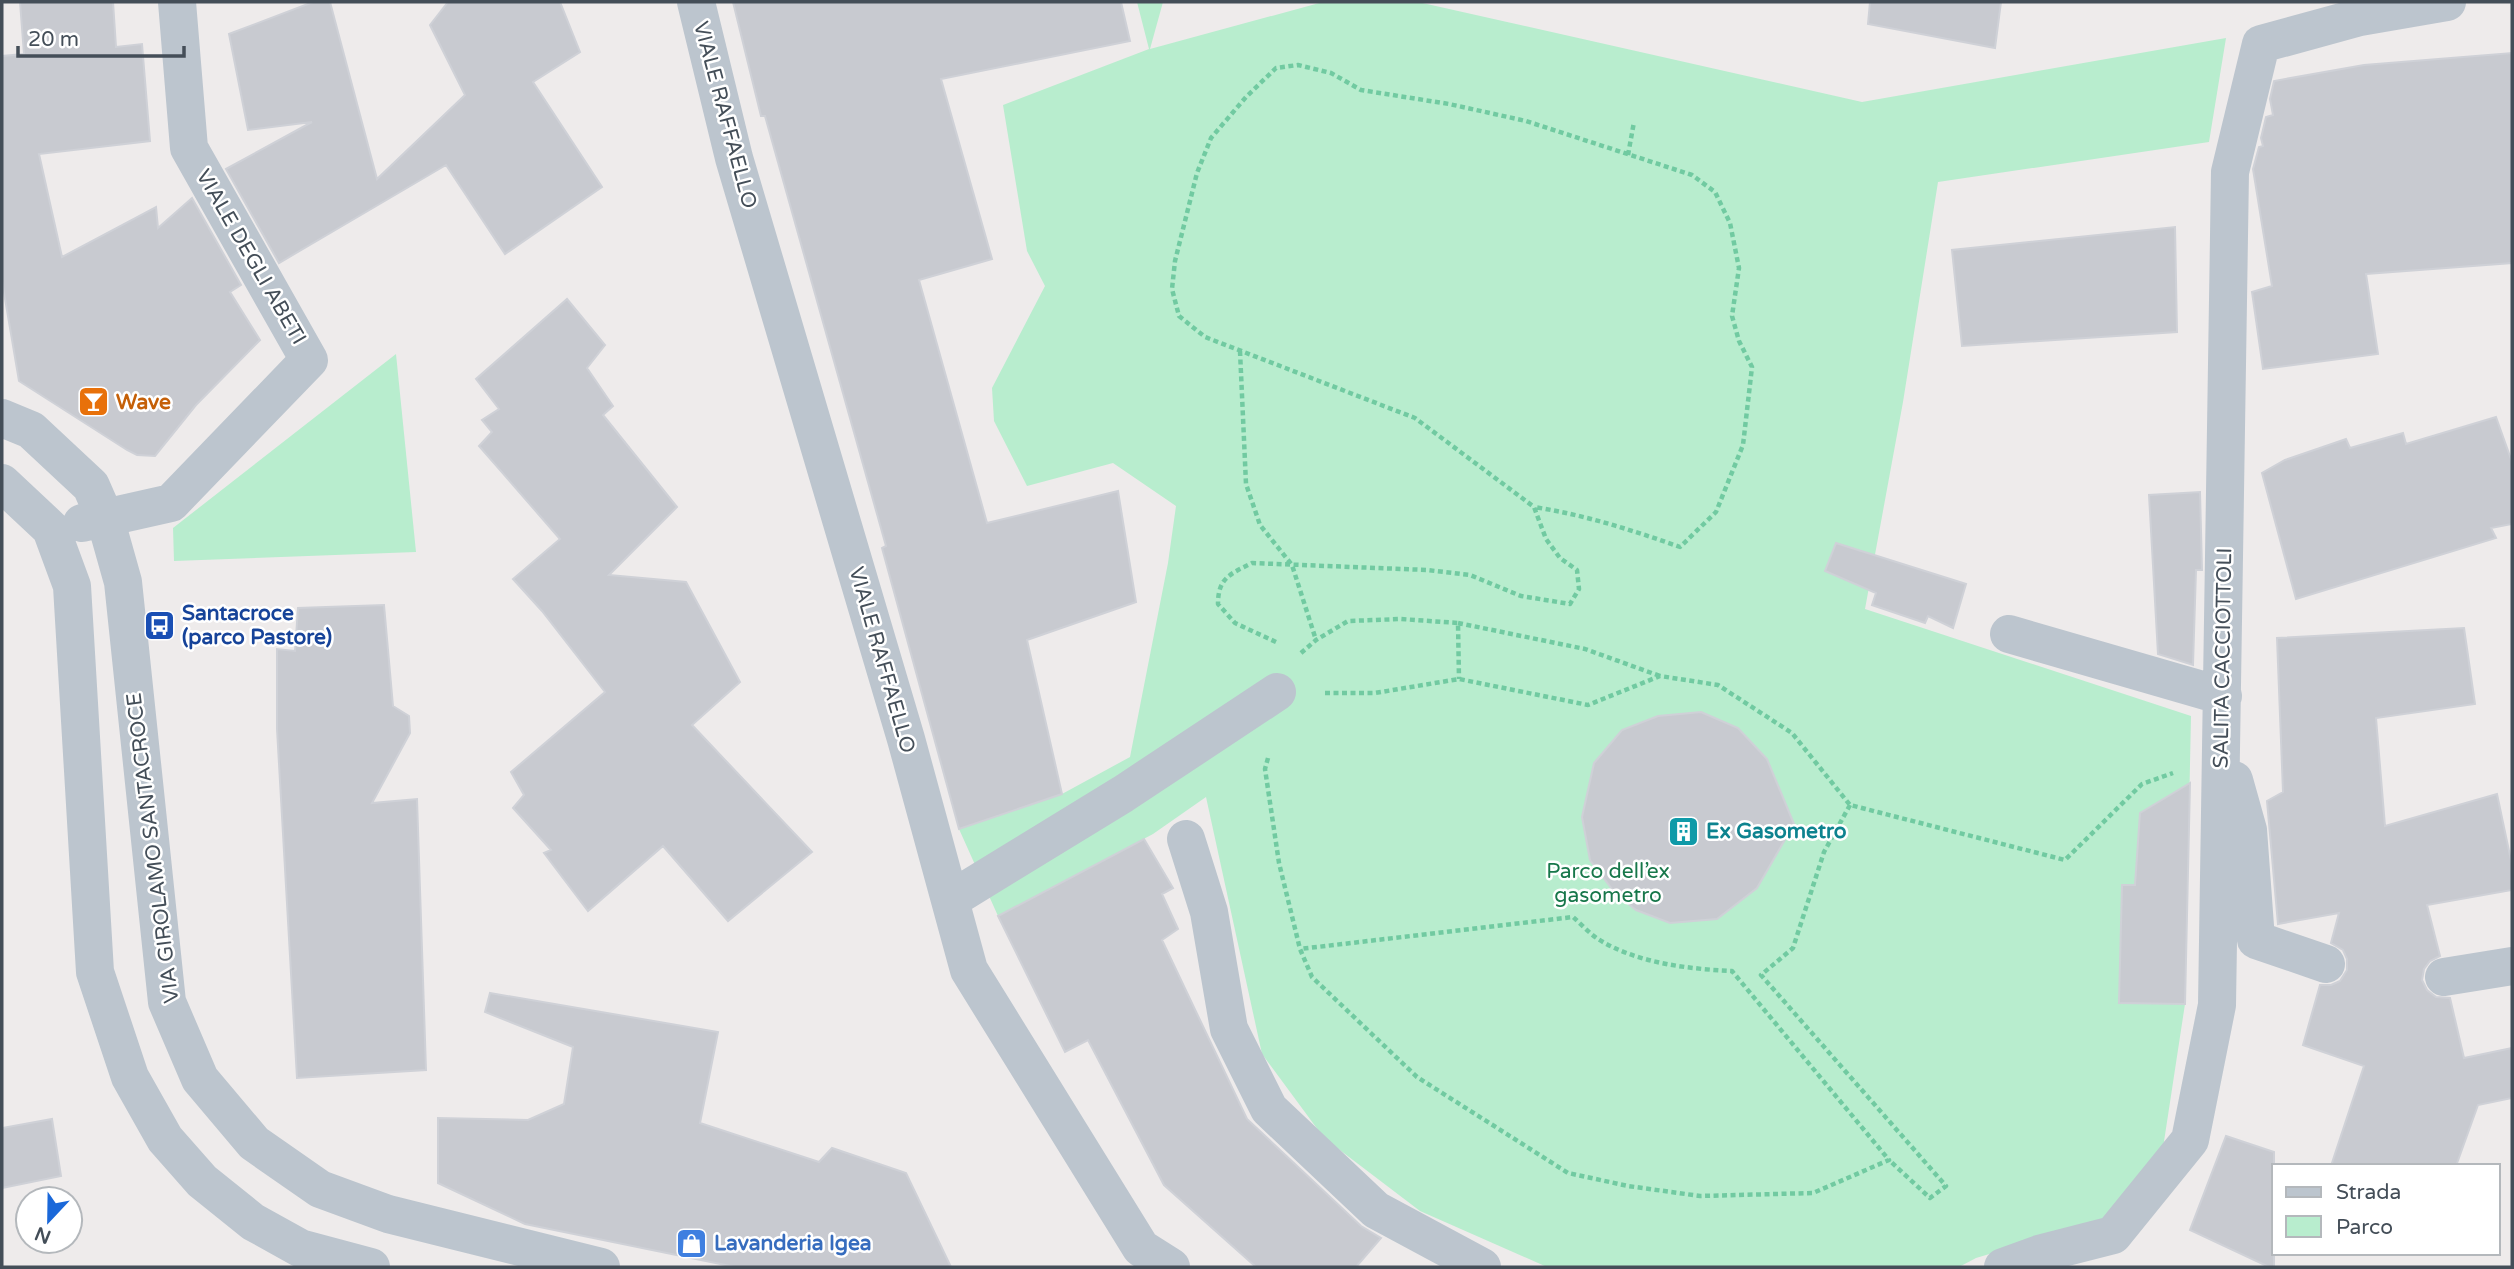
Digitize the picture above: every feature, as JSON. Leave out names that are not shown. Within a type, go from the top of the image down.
[{"type":"street","name":"VIALE DEGLI ABETI","points":[[51,529],[171,503],[309,360],[189,148],[177,2]]},
{"type":"street","name":"VIALE RAFFAELLO","points":[[696,2],[734,158],[902,726],[969,970],[1141,1248],[1171,1267]]},
{"type":"street","name":"SALITA CACCIOTTOLI","points":[[2003,1267],[2039,1254],[2113,1235],[2190,1140],[2217,1005],[2230,172],[2261,44],[2360,17],[2447,2]]},
{"type":"street","name":"VIA GIROLAMO SANTACROCE","points":[[2,418],[31,430],[91,486],[105,518],[123,582],[167,1002],[200,1079],[254,1143],[320,1189],[388,1214],[601,1267]]},
{"type":"street","points":[[2,483],[51,529],[72,586],[95,972],[130,1077],[165,1139],[202,1181],[253,1222],[300,1248],[372,1267]]},
{"type":"street","points":[[2009,634],[2223,696]]},
{"type":"street","points":[[950,900],[1123,794],[1277,692]]},
{"type":"street","points":[[2222,753],[2248,830],[2256,940],[2326,964]]},
{"type":"street","points":[[1186,839],[1209,912],[1229,1029],[1269,1109],[1376,1210],[1482,1267]]},
{"type":"street","points":[[2444,977],[2512,966]]},
{"type":"path","points":[[1298,65],[1331,73],[1361,90],[1449,104],[1526,121],[1692,175],[1714,192],[1730,223],[1739,268],[1732,316],[1739,341],[1752,366],[1750,399],[1743,445],[1716,512],[1680,547],[1616,525],[1534,507],[1415,418],[1240,351],[1205,337],[1179,316],[1172,289],[1175,261],[1197,173],[1211,138],[1246,97],[1276,68],[1298,65]]},
{"type":"path","points":[[1628,155],[1634,122]]},
{"type":"path","points":[[1240,351],[1247,484],[1260,524],[1292,565],[1315,640]]},
{"type":"path","points":[[1284,644],[1272,642],[1235,623],[1218,604],[1218,591],[1227,575],[1252,563],[1427,570],[1470,575],[1521,596],[1570,604],[1579,589],[1577,570],[1560,558],[1546,539],[1534,507]]},
{"type":"path","points":[[1889,1160],[1813,1193],[1700,1196],[1628,1186],[1568,1173],[1417,1077],[1312,977],[1300,950],[1279,863],[1265,769],[1278,727],[1277,692],[1298,656],[1315,640],[1348,621],[1401,619],[1458,623],[1585,649],[1660,676],[1718,685],[1792,733],[1850,805],[2065,860],[2141,784],[2222,753]]},
{"type":"path","points":[[1458,623],[1458,679]]},
{"type":"path","points":[[1296,646],[1307,648]]},
{"type":"path","points":[[1375,693],[1458,679],[1588,705],[1660,676]]},
{"type":"path","points":[[1300,950],[1573,917],[1597,939],[1639,958],[1703,970],[1732,971],[1889,1160],[1930,1198],[1946,1185],[1762,975],[1793,948],[1824,852],[1850,805]]},
{"type":"green space","name":"Parco dell’ex gasometro","points":[[1137,2],[1163,2],[1150,49],[1323,2],[1418,2],[1862,102],[2226,38],[2209,142],[1938,182],[1903,402],[1865,609],[2191,716],[2185,1004],[2163,1148],[2104,1220],[1976,1258],[1959,1267],[1547,1267],[1420,1211],[1324,1138],[1262,1054],[1206,797],[1153,834],[998,916],[959,829],[1062,794],[1130,757],[1168,563],[1176,506],[1113,463],[1027,486],[994,421],[992,388],[1045,286],[1027,251],[1003,105],[1149,49]]},
{"type":"green space","points":[[396,354],[416,552],[174,561],[173,528]]},
{"type":"building","points":[[20,2],[113,2],[116,47],[142,44],[150,141],[39,154],[62,257],[156,207],[158,228],[192,198],[241,285],[230,292],[260,340],[196,405],[155,456],[137,455],[127,450],[19,381],[2,281],[2,56],[24,54]]},
{"type":"building","points":[[313,2],[330,2],[377,179],[465,95],[430,25],[448,2],[560,2],[580,52],[533,82],[602,187],[505,254],[446,165],[279,263],[226,169],[312,122],[248,130],[229,34]]},
{"type":"building","points":[[733,2],[1121,2],[1130,41],[941,79],[992,259],[919,280],[987,523],[1118,491],[1136,602],[1027,640],[1062,794],[959,829],[882,548],[886,546],[765,116],[761,116]]},
{"type":"building","points":[[1870,2],[2001,2],[1995,48],[1868,24]]},
{"type":"building","points":[[2512,53],[2512,263],[2366,274],[2378,354],[2263,369],[2252,292],[2272,286],[2253,169],[2259,147],[2263,146],[2261,138],[2266,117],[2273,115],[2270,99],[2274,81],[2364,65]]},
{"type":"building","points":[[2175,227],[2177,332],[1962,346],[1952,250]]},
{"type":"building","points":[[567,299],[605,345],[587,368],[613,406],[603,415],[677,507],[609,575],[686,582],[740,682],[692,725],[812,852],[728,921],[663,846],[588,911],[544,853],[551,850],[513,808],[524,795],[511,772],[605,692],[542,611],[513,579],[560,539],[479,446],[492,432],[482,420],[499,409],[476,379]]},
{"type":"building","points":[[2496,417],[2512,462],[2512,524],[2491,528],[2496,538],[2296,599],[2262,473],[2285,460],[2346,439],[2350,448],[2403,433],[2406,444]]},
{"type":"building","points":[[2200,492],[2202,570],[2196,570],[2193,665],[2158,654],[2149,495]]},
{"type":"building","points":[[1836,543],[1966,584],[1953,628],[1928,616],[1925,623],[1872,605],[1876,593],[1825,571]]},
{"type":"building","points":[[384,605],[393,706],[409,716],[410,733],[372,803],[417,799],[426,1070],[297,1078],[277,729],[277,649],[295,651],[298,608]]},
{"type":"building","points":[[2464,628],[2475,704],[2376,718],[2385,826],[2497,794],[2512,865],[2512,890],[2427,905],[2440,956],[2430,961],[2424,969],[2422,980],[2427,990],[2436,997],[2450,998],[2464,1058],[2512,1048],[2512,1098],[2478,1105],[2457,1164],[2332,1164],[2364,1066],[2303,1045],[2320,985],[2331,985],[2340,981],[2347,970],[2347,959],[2343,950],[2331,943],[2339,913],[2278,924],[2267,801],[2283,792],[2277,638]]},
{"type":"building","name":"Ex Gasometro","points":[[1701,712],[1738,728],[1767,759],[1794,824],[1757,888],[1717,919],[1670,923],[1636,910],[1615,893],[1590,860],[1582,817],[1594,763],[1622,730],[1658,716]]},
{"type":"building","points":[[2190,783],[2185,1004],[2119,1003],[2122,885],[2135,885],[2140,813]]},
{"type":"building","points":[[1144,839],[1173,888],[1162,894],[1178,929],[1162,940],[1247,1119],[1361,1226],[1381,1238],[1356,1267],[1256,1267],[1164,1185],[1088,1040],[1065,1052],[998,916]]},
{"type":"building","points":[[490,993],[718,1032],[700,1123],[819,1162],[832,1148],[906,1173],[951,1267],[735,1267],[525,1224],[438,1183],[438,1118],[528,1120],[564,1104],[573,1047],[485,1012]]},
{"type":"building","points":[[52,1119],[61,1176],[2,1188],[2,1128]]},
{"type":"building","points":[[2226,1136],[2274,1152],[2274,1267],[2190,1230]]},
{"type":"place","name":"Wave","points":[[93,402]]},
{"type":"place","name":"Santacroce (parco Pastore)","points":[[159,625]]},
{"type":"place","name":"Ex Gasometro","points":[[1683,831]]},
{"type":"place","name":"Lavanderia Igea","points":[[691,1243]]}]
